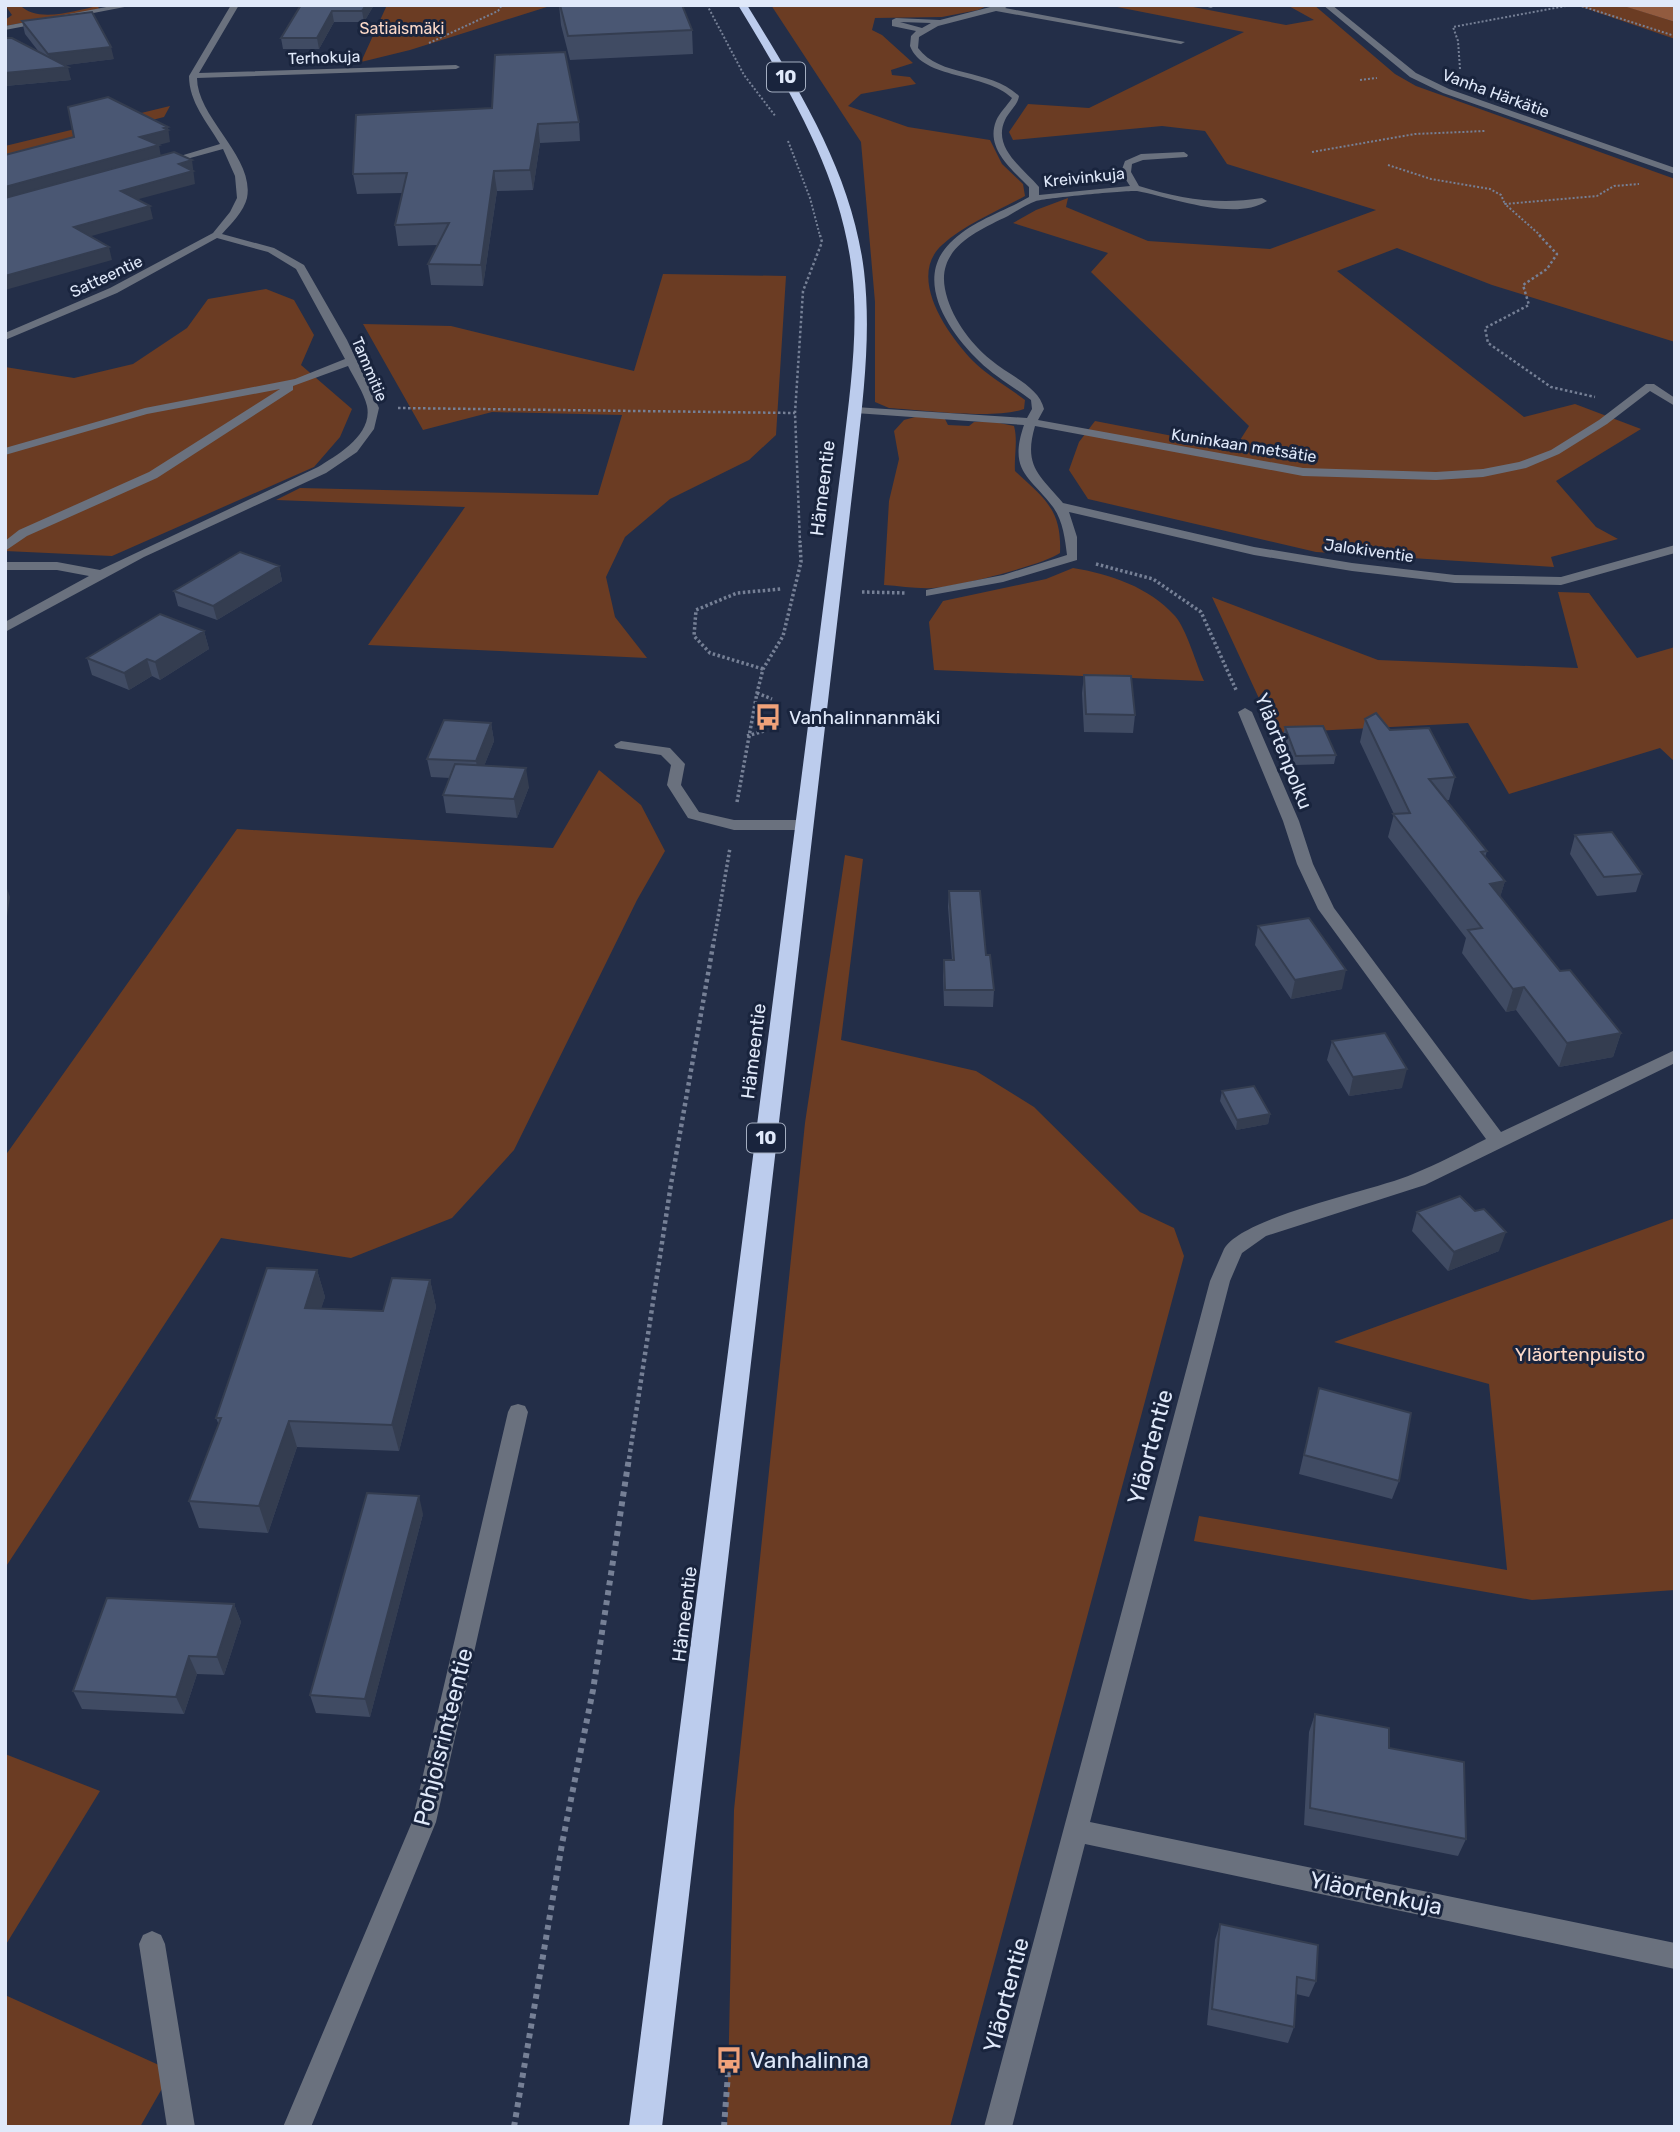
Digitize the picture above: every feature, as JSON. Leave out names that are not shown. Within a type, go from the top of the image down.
[{"type":"highway","name":"Hämeentie","points":[[645,2127],[855,410],[859,279],[854,242],[842,194],[813,124],[742,5]]},
{"type":"street","points":[[5,28],[131,5]]},
{"type":"street","points":[[216,235],[233,216],[242,198],[242,180],[192,89],[193,76],[235,5]]},
{"type":"street","name":"Vanha Härkätie","points":[[1328,5],[1413,75],[1435,86],[1675,171]]},
{"type":"street","points":[[931,593],[1047,568],[1073,557],[1072,536],[1059,506],[1035,482],[1025,464],[1025,443],[1030,422],[1038,409],[1036,399],[984,359],[964,336],[947,312],[937,274],[941,260],[951,247],[968,234],[1034,198],[1034,187],[1002,154],[999,140],[1000,122],[1016,97],[997,83],[942,68],[916,54],[915,36],[922,30],[944,22],[1002,7],[1181,42]]},
{"type":"street","points":[[922,30],[896,26],[896,20],[944,22]]},
{"type":"street","name":"Terhokuja","points":[[193,76],[456,66]]},
{"type":"street","points":[[151,166],[223,146]]},
{"type":"street","name":"Kreivinkuja","points":[[1136,188],[1126,172],[1128,163],[1141,157],[1184,155]]},
{"type":"street","name":"Kreivinkuja","points":[[1034,198],[1136,188],[1176,200],[1222,206],[1262,201]]},
{"type":"street","name":"Satteentie","points":[[5,337],[110,293],[163,267],[216,235]]},
{"type":"street","name":"Tammitie","points":[[5,628],[101,574],[322,470],[353,450],[369,429],[373,408],[300,267],[271,250],[216,235]]},
{"type":"street","points":[[5,452],[145,411],[298,382],[351,361]]},
{"type":"street","points":[[5,547],[23,533],[153,475],[298,382]]},
{"type":"street","name":"Kuninkaan metsätie","points":[[855,410],[1030,422],[1303,472],[1436,476],[1483,473],[1521,465],[1555,452],[1650,386],[1675,403]]},
{"type":"street","name":"Jalokiventie","points":[[1059,506],[1254,551],[1352,567],[1455,579],[1561,581],[1675,549]]},
{"type":"street","points":[[5,566],[57,566],[101,574]]},
{"type":"street","name":"Yläortenpolku","points":[[1245,712],[1291,821],[1305,864],[1326,909],[1498,1142]]},
{"type":"street","points":[[621,746],[665,751],[678,764],[674,785],[692,815],[734,825],[803,825]]},
{"type":"street","name":"Yläortentie","points":[[998,2127],[1078,1831],[1220,1281],[1234,1249],[1259,1231],[1418,1180],[1675,1056]]},
{"type":"street","name":"Pohjoisrinteentie","points":[[297,2127],[424,1822],[518,1412]]},
{"type":"street","name":"Yläortenkuja","points":[[1078,1831],[1675,1956]]},
{"type":"street","points":[[152,1944],[181,2127]]},
{"type":"path","points":[[426,44],[498,11],[502,5]]},
{"type":"path","points":[[707,5],[744,75],[781,124]]},
{"type":"path","points":[[1469,74],[1458,68],[1458,41],[1453,27],[1571,5]]},
{"type":"path","points":[[1578,5],[1675,36]]},
{"type":"path","points":[[1312,152],[1415,134],[1495,131]]},
{"type":"path","points":[[514,2127],[562,1844],[593,1690],[671,1184],[747,736],[763,669],[783,636],[801,562],[795,413],[803,291],[822,242],[810,198],[786,137]]},
{"type":"path","points":[[1388,165],[1431,178],[1490,189],[1501,195],[1505,204],[1529,227],[1546,237],[1557,254],[1547,269],[1523,285],[1529,305],[1515,314],[1495,318],[1485,328],[1488,343],[1550,387],[1627,403]]},
{"type":"path","points":[[1505,204],[1597,196],[1614,186],[1642,184]]},
{"type":"path","points":[[373,408],[795,413]]},
{"type":"path","name":"Yläortenpolku","points":[[1073,557],[1153,579],[1201,612],[1245,712]]},
{"type":"path","points":[[763,669],[710,653],[694,636],[696,610],[721,595],[747,590],[781,589]]},
{"type":"path","points":[[862,592],[931,593]]},
{"type":"path","points":[[757,694],[772,699]]},
{"type":"path","points":[[747,736],[764,731]]},
{"type":"path","points":[[724,2127],[729,2060]]},
{"type":"green space","points":[[5,5],[20,5],[27,11],[47,15],[98,6],[99,9],[5,26],[5,20],[12,15]]},
{"type":"green space","name":"Satiaismäki","points":[[387,5],[567,5],[550,6],[410,50],[361,62]]},
{"type":"green space","points":[[771,5],[989,5],[978,10],[942,17],[875,18],[872,30],[882,35],[913,63],[891,70],[892,75],[910,77],[916,84],[861,94],[848,106],[908,127],[990,140],[1002,164],[1023,184],[1025,196],[971,224],[942,245],[932,258],[928,273],[935,305],[952,336],[979,366],[1025,400],[1024,409],[995,414],[958,413],[889,408],[875,402],[875,302],[861,142]]},
{"type":"green space","points":[[1107,5],[1183,5],[1286,25],[1314,20],[1287,5],[1314,5],[1395,74],[1416,86],[1675,179],[1675,342],[1492,285],[1397,248],[1337,271],[1524,417],[1575,404],[1641,429],[1556,481],[1596,527],[1618,539],[1551,557],[1554,567],[1316,552],[1088,499],[1069,470],[1079,442],[1095,421],[1235,448],[1249,426],[1091,272],[1108,253],[1013,223],[1036,210],[1068,198],[1066,207],[1148,241],[1270,249],[1376,210],[1227,164],[1205,131],[1162,126],[1013,140],[1009,132],[1028,104],[1089,108],[1244,32]]},
{"type":"green space","points":[[1576,5],[1622,5],[1675,22],[1675,39]]},
{"type":"green space","points":[[170,106],[164,117],[5,157],[5,146]]},
{"type":"green space","points":[[663,274],[786,276],[776,435],[749,460],[670,499],[625,537],[606,577],[615,617],[647,658],[368,645],[465,507],[276,500],[300,488],[598,495],[622,415],[492,412],[423,430],[363,324],[451,326],[634,371]]},
{"type":"green space","points":[[266,289],[294,300],[314,335],[301,365],[352,409],[340,437],[314,467],[112,556],[5,551],[5,367],[74,378],[133,364],[187,328],[208,299]]},
{"type":"green space","points":[[919,416],[945,419],[948,425],[969,426],[974,422],[990,421],[1014,426],[1015,471],[1043,497],[1054,515],[1058,525],[1060,553],[1018,569],[944,587],[884,585],[889,501],[899,459],[894,431],[904,420]]},
{"type":"green space","points":[[1073,568],[1128,583],[1165,606],[1183,630],[1204,681],[934,670],[929,622],[943,601],[1046,579]]},
{"type":"green space","points":[[1558,592],[1589,593],[1637,658],[1675,647],[1675,762],[1660,748],[1509,794],[1468,723],[1275,733],[1212,597],[1378,660],[1578,668]]},
{"type":"green space","points":[[599,770],[641,805],[665,851],[637,900],[514,1150],[452,1218],[351,1258],[221,1238],[5,1568],[5,1156],[237,829],[553,848]]},
{"type":"green space","points":[[845,855],[863,859],[841,1040],[976,1071],[1034,1107],[1140,1212],[1174,1228],[1184,1256],[950,2127],[727,2127],[734,1810],[805,1123]]},
{"type":"green space","name":"Yläortenpuisto","points":[[1675,1218],[1675,1590],[1532,1600],[1194,1541],[1199,1516],[1507,1570],[1489,1384],[1334,1342]]},
{"type":"green space","points":[[5,1754],[100,1791],[5,1946]]},
{"type":"green space","points":[[5,1995],[172,2071],[140,2127],[5,2127]]},
{"type":"shaded area","points":[[1622,5],[1675,5],[1675,22],[1627,7]]},
{"type":"building","points":[[301,5],[366,5],[362,11],[332,11],[317,38],[281,38]]},
{"type":"building","points":[[560,5],[682,5],[692,30],[568,36]]},
{"type":"building","points":[[92,12],[111,47],[48,54],[22,21]]},
{"type":"building","points":[[5,38],[12,38],[68,67],[5,73]]},
{"type":"building","points":[[565,52],[579,122],[538,124],[530,170],[494,171],[481,265],[428,264],[449,223],[395,225],[407,173],[353,174],[356,115],[492,108],[495,55]]},
{"type":"building","points":[[108,97],[168,127],[164,128],[168,130],[140,137],[159,145],[5,187],[5,155],[74,137],[68,107]]},
{"type":"building","points":[[174,152],[192,160],[179,164],[193,171],[121,191],[150,206],[74,227],[109,247],[5,276],[5,198]]},
{"type":"building","points":[[240,552],[279,566],[213,606],[174,591]]},
{"type":"building","points":[[160,614],[204,631],[155,662],[147,659],[124,673],[87,658]]},
{"type":"building","points":[[1084,675],[1131,676],[1135,715],[1086,714]]},
{"type":"building","points":[[1376,713],[1390,730],[1429,728],[1455,777],[1429,779],[1487,851],[1481,852],[1505,881],[1490,884],[1560,971],[1570,970],[1621,1033],[1567,1043],[1524,987],[1513,989],[1468,930],[1482,928],[1393,814],[1410,813],[1365,719]]},
{"type":"building","points":[[444,720],[491,723],[476,761],[427,759]]},
{"type":"building","points":[[1323,726],[1336,755],[1296,756],[1285,727]]},
{"type":"building","points":[[455,764],[526,768],[514,799],[443,795]]},
{"type":"building","points":[[1612,832],[1642,874],[1604,877],[1575,835]]},
{"type":"building","points":[[949,891],[980,891],[986,955],[990,955],[994,990],[945,990],[944,960],[954,960]]},
{"type":"building","points":[[1309,918],[1346,970],[1295,980],[1258,926]]},
{"type":"building","points":[[1385,1033],[1407,1069],[1353,1077],[1332,1041]]},
{"type":"building","points":[[1254,1086],[1270,1114],[1237,1120],[1222,1091]]},
{"type":"building","points":[[1460,1196],[1475,1211],[1484,1209],[1506,1232],[1454,1252],[1417,1212]]},
{"type":"building","points":[[267,1268],[317,1270],[305,1308],[383,1311],[392,1278],[430,1280],[392,1425],[289,1421],[259,1506],[189,1501],[221,1418],[216,1418]]},
{"type":"building","points":[[1319,1388],[1411,1413],[1399,1481],[1304,1455]]},
{"type":"building","points":[[367,1493],[419,1496],[365,1699],[310,1695]]},
{"type":"building","points":[[107,1598],[234,1604],[217,1657],[189,1656],[176,1697],[73,1691]]},
{"type":"building","points":[[1315,1714],[1389,1728],[1389,1748],[1464,1762],[1466,1839],[1310,1808]]},
{"type":"building","points":[[1220,1924],[1318,1945],[1316,1981],[1297,1977],[1294,2027],[1212,2009]]},
{"type":"place","name":"Vanhalinnanmäki","points":[[768,717]]},
{"type":"place","name":"Vanhalinna","points":[[729,2060]]}]
